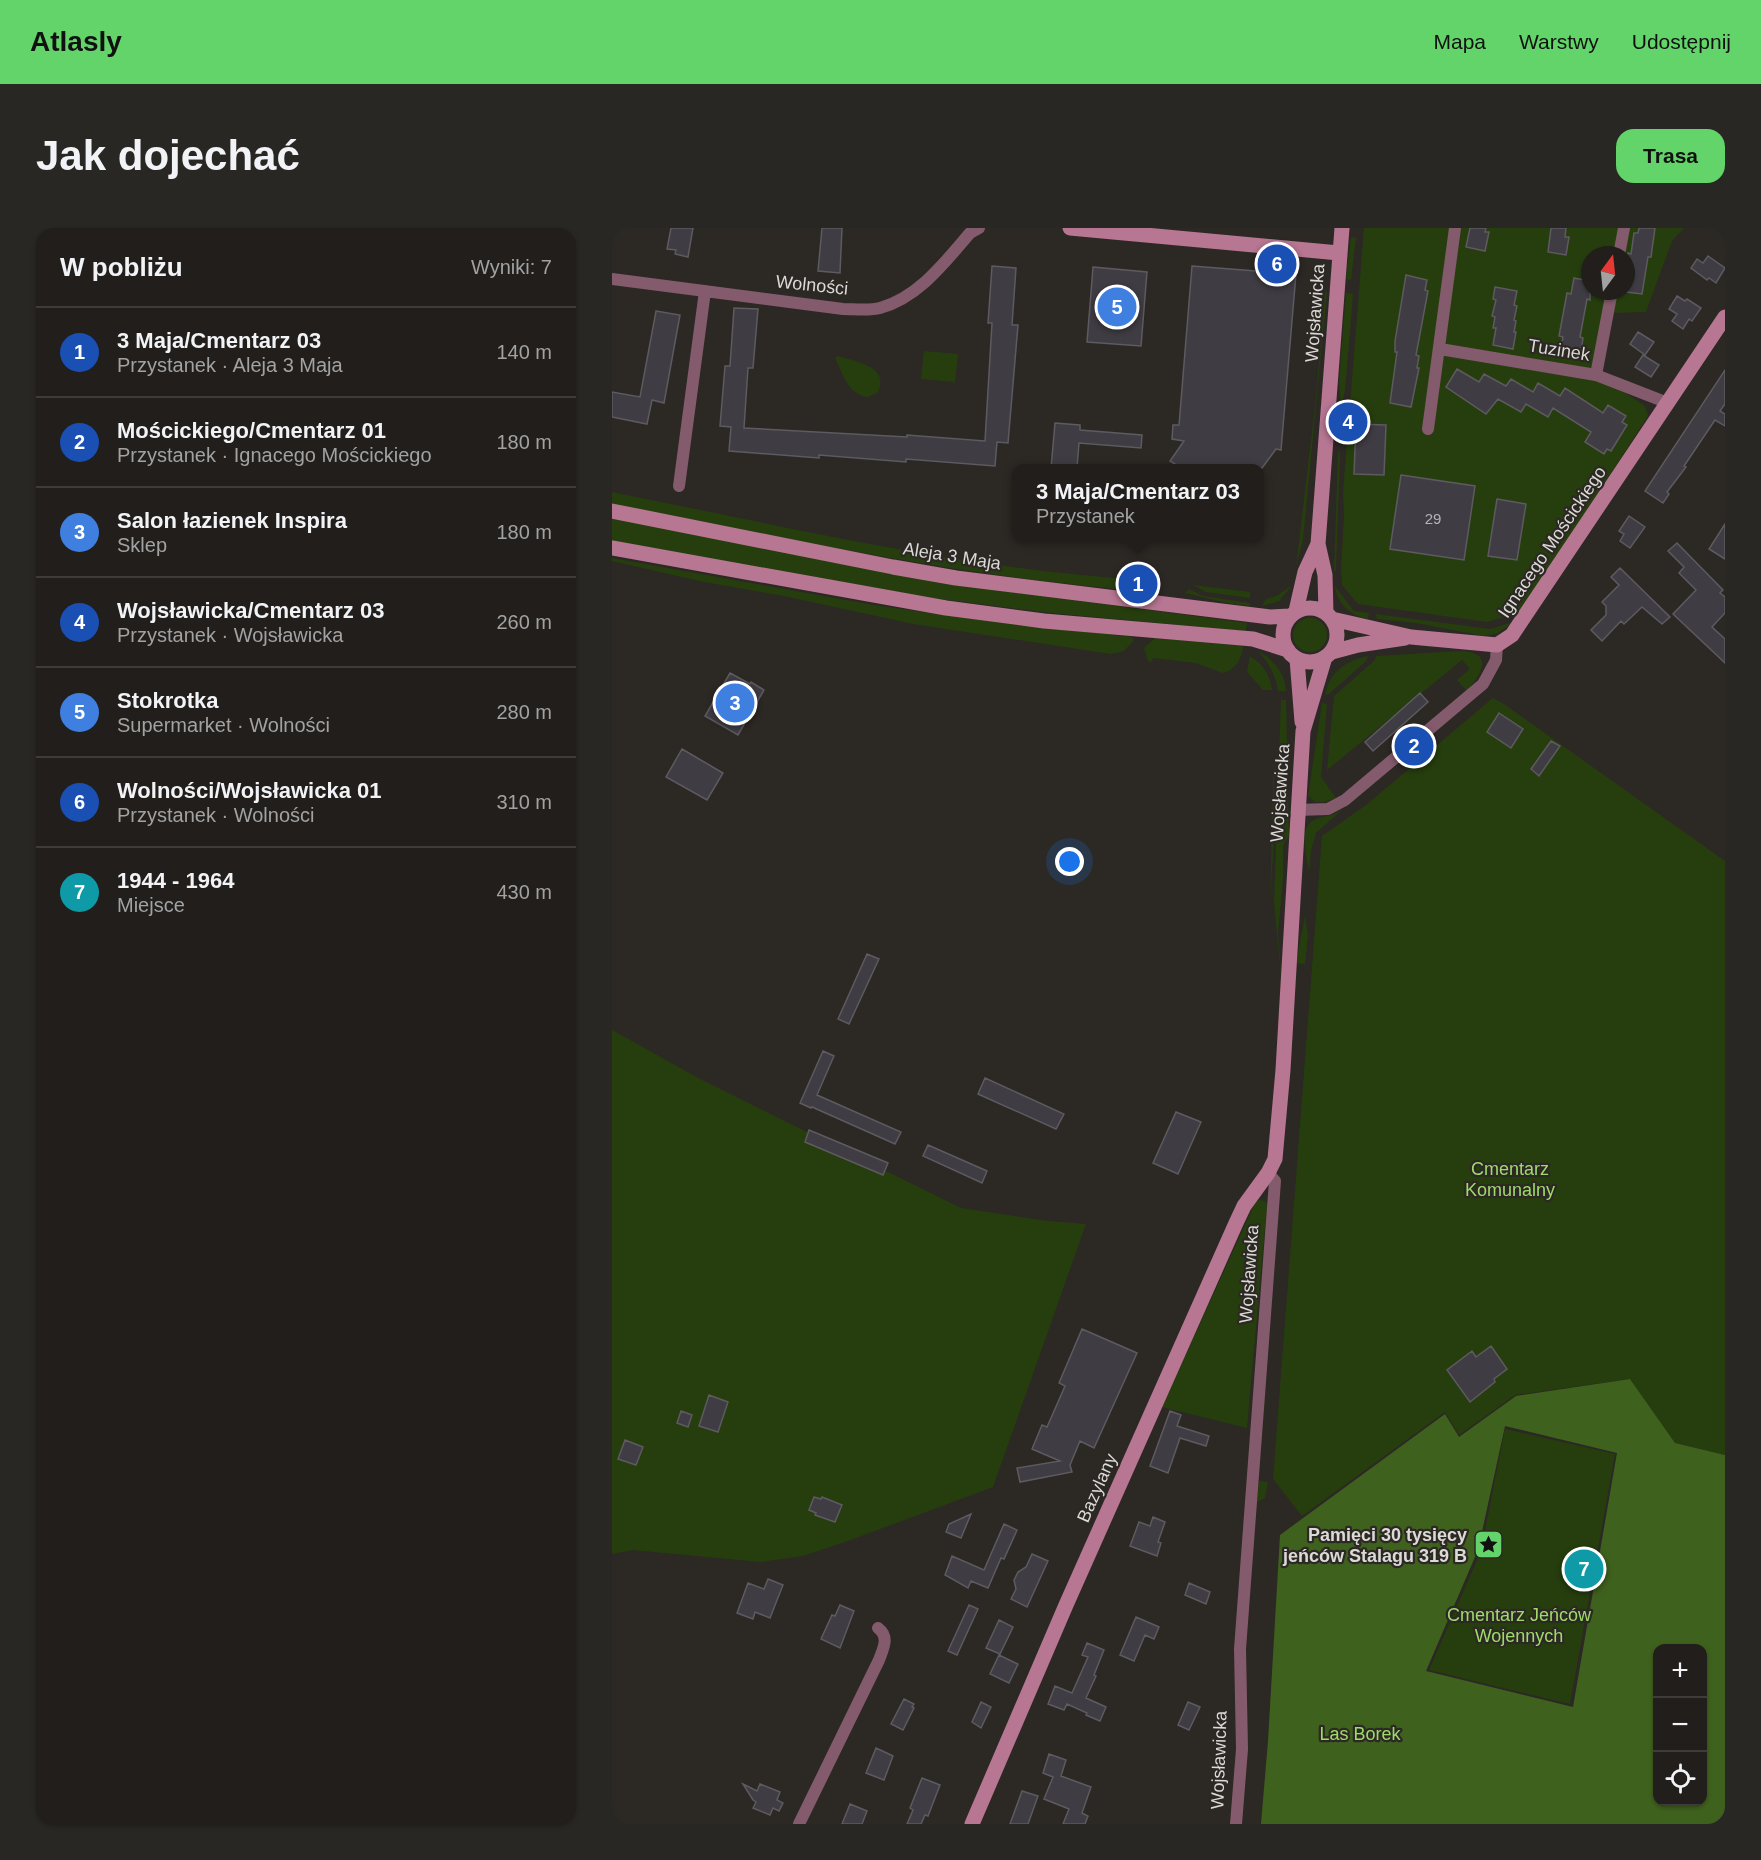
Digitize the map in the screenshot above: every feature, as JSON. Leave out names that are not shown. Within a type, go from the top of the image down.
[{"type":"street","name":"Wolności","points":[[612,279],[843,309],[879,309],[902,299],[925,282],[970,233],[979,228]]},
{"type":"street","points":[[1070,228],[1339,253]]},
{"type":"street","name":"Wojsławicka","points":[[1329,616],[1325,575],[1318,544],[1342,228]]},
{"type":"street","points":[[1428,429],[1455,228]]},
{"type":"street","points":[[1621,246],[1624,228]]},
{"type":"street","points":[[679,486],[705,291]]},
{"type":"street","points":[[1596,375],[1610,300]]},
{"type":"street","name":"Ignacego Mościckiego","points":[[1497,645],[1512,636],[1520,626],[1725,317]]},
{"type":"street","name":"Tuzinek","points":[[1440,349],[1596,375],[1668,403]]},
{"type":"street","name":"Aleja 3 Maja","points":[[612,511],[956,578],[1270,617],[1293,614]]},
{"type":"street","name":"Wojsławicka","points":[[1293,614],[1305,572],[1318,544]]},
{"type":"street","points":[[612,548],[946,608],[1044,621],[1253,639],[1306,662],[1316,662],[1343,648],[1411,637]]},
{"type":"street","points":[[1292,654],[1284,642],[1285,624],[1293,614],[1306,608],[1317,608],[1329,616],[1411,637],[1497,645],[1496,660],[1486,680],[1479,688],[1339,805],[1328,809],[1298,810]]},
{"type":"street","points":[[1329,616],[1337,635],[1329,654]]},
{"type":"street","name":"Wojsławicka","points":[[1236,1824],[1242,1749],[1240,1649],[1275,1182],[1268,1173],[1275,1159],[1278,1136],[1303,731],[1292,654]]},
{"type":"street","name":"Wojsławicka","points":[[1303,731],[1329,654]]},
{"type":"street","name":"Bazylany","points":[[972,1824],[1066,1605],[1236,1223],[1250,1197],[1268,1173]]},
{"type":"street","points":[[799,1824],[879,1660],[885,1638],[878,1628]]},
{"type":"green space","points":[[1364,228],[1684,228],[1672,241],[1646,312],[1608,313],[1596,374],[1645,406],[1648,416],[1521,612],[1487,622],[1358,604],[1342,585],[1343,493]]},
{"type":"green space","points":[[1351,237],[1356,238],[1351,280],[1346,279]]},
{"type":"green space","points":[[1325,292],[1327,292],[1303,539],[1296,567],[1316,398]]},
{"type":"green space","points":[[1346,293],[1353,294],[1345,390],[1341,409],[1339,381]]},
{"type":"green space","points":[[924,351],[958,354],[955,382],[921,379]]},
{"type":"green space","points":[[838,356],[862,363],[875,371],[880,383],[878,392],[868,397],[851,388],[835,358]]},
{"type":"green space","points":[[1338,451],[1340,453],[1336,570],[1334,572]]},
{"type":"green space","points":[[612,492],[934,555],[998,565],[1129,579],[1128,582],[1122,582],[1122,585],[1128,588],[1118,589],[990,574],[864,553],[612,504]]},
{"type":"green space","points":[[612,518],[1010,592],[1247,623],[1246,631],[1051,613],[924,597],[612,542]]},
{"type":"green space","points":[[612,558],[874,605],[1132,637],[1134,640],[1124,651],[1111,654],[913,624],[784,596],[704,582],[612,561]]},
{"type":"green space","points":[[1193,585],[1250,592],[1250,598],[1206,592]]},
{"type":"green space","points":[[1293,585],[1279,601],[1262,606],[1266,599],[1276,596]]},
{"type":"green space","points":[[1335,586],[1354,611],[1369,613],[1368,619],[1356,615],[1342,604]]},
{"type":"green space","points":[[1189,589],[1203,596],[1250,603],[1250,606],[1185,593]]},
{"type":"green space","points":[[1376,614],[1490,629],[1514,622],[1498,633],[1484,636],[1416,623],[1377,619]]},
{"type":"green space","points":[[1310,618],[1322,623],[1327,635],[1322,647],[1310,652],[1298,647],[1293,635],[1298,623]]},
{"type":"green space","points":[[1155,638],[1243,646],[1238,663],[1223,673],[1196,663],[1153,658],[1152,662],[1148,661],[1144,648]]},
{"type":"green space","points":[[1257,650],[1277,667],[1286,691],[1278,691],[1271,669]]},
{"type":"green space","points":[[1461,651],[1479,656],[1482,660],[1480,672],[1467,691],[1457,680],[1470,669],[1462,660],[1327,770],[1334,696],[1375,660],[1376,656]]},
{"type":"green space","points":[[1250,656],[1265,670],[1272,690],[1263,690],[1247,672]]},
{"type":"green space","points":[[1368,656],[1366,661],[1325,695],[1330,680],[1340,669],[1346,664]]},
{"type":"green space","name":"Cmentarz Komunalny","points":[[1493,698],[1725,861],[1725,1455],[1675,1443],[1630,1379],[1515,1395],[1459,1435],[1445,1412],[1302,1516],[1273,1479],[1322,836],[1366,805]]},
{"type":"green space","points":[[1281,700],[1286,700],[1289,836],[1283,845],[1283,877],[1278,933],[1282,985],[1274,903]]},
{"type":"green space","points":[[1322,703],[1327,704],[1321,777],[1336,798],[1315,802],[1308,796]]},
{"type":"green space","points":[[1274,748],[1274,839],[1270,902]]},
{"type":"green space","points":[[1343,809],[1316,833],[1309,872],[1305,850],[1307,828],[1316,819]]},
{"type":"green space","points":[[1305,916],[1308,935],[1305,964],[1296,963]]},
{"type":"green space","points":[[612,1030],[700,1079],[961,1208],[1048,1221],[1086,1224],[993,1487],[803,1556],[761,1562],[632,1550],[612,1554]]},
{"type":"green space","points":[[1259,1200],[1265,1201],[1267,1205],[1247,1428],[1162,1407],[1255,1203]]},
{"type":"green space","name":"Las Borek","points":[[1630,1379],[1675,1443],[1725,1455],[1725,1824],[1261,1824],[1280,1535],[1445,1414],[1459,1437],[1516,1396]],"holes":[[[1505,1426],[1617,1453],[1573,1707],[1426,1671],[1478,1550]]]},
{"type":"green space","name":"Cmentarz Jeńców Wojennych","points":[[1505,1429],[1615,1454],[1570,1704],[1429,1670],[1481,1551]]},
{"type":"green space","points":[[1259,1481],[1268,1482],[1265,1498],[1257,1502]]},
{"type":"building","points":[[671,228],[693,228],[688,257],[675,254],[676,250],[667,249]]},
{"type":"building","points":[[822,228],[842,228],[840,273],[818,271]]},
{"type":"building","points":[[1470,228],[1486,228],[1485,232],[1489,232],[1485,251],[1466,247]]},
{"type":"building","points":[[1551,228],[1566,228],[1565,237],[1569,237],[1566,255],[1548,252]]},
{"type":"building","points":[[1639,228],[1655,228],[1642,294],[1635,293],[1635,246],[1632,246],[1634,233],[1638,233]]},
{"type":"building","points":[[1708,256],[1725,268],[1716,283],[1709,278],[1707,280],[1691,268],[1697,259],[1703,263]]},
{"type":"building","points":[[992,266],[1016,268],[1012,325],[1018,325],[1008,443],[997,442],[995,466],[906,459],[906,462],[729,451],[731,427],[720,426],[725,366],[730,366],[734,308],[758,309],[753,368],[748,368],[744,428],[985,441],[992,323],[988,323]]},
{"type":"building","points":[[1192,266],[1296,274],[1281,450],[1276,449],[1264,465],[1175,464],[1170,461],[1184,441],[1172,439],[1173,425],[1179,425]]},
{"type":"building","points":[[1093,267],[1147,272],[1141,346],[1087,342]]},
{"type":"building","points":[[1406,275],[1427,280],[1425,290],[1428,291],[1416,355],[1419,356],[1417,368],[1419,368],[1411,407],[1390,403],[1397,352],[1395,352],[1395,341]]},
{"type":"building","points":[[1574,278],[1581,279],[1581,300],[1587,300],[1580,337],[1583,338],[1580,357],[1560,353],[1563,337],[1559,336],[1567,293],[1571,294]]},
{"type":"building","points":[[1495,287],[1517,291],[1514,305],[1517,306],[1513,349],[1493,345],[1496,328],[1493,328],[1495,317],[1492,316],[1496,300],[1493,299]]},
{"type":"building","points":[[1677,296],[1701,308],[1692,321],[1689,319],[1683,329],[1672,321],[1677,314],[1669,309]]},
{"type":"building","points":[[656,311],[680,315],[664,403],[652,400],[647,424],[612,417],[612,392],[640,397]]},
{"type":"building","points":[[1638,332],[1654,342],[1645,355],[1630,344]]},
{"type":"building","points":[[1643,355],[1659,365],[1651,377],[1635,367]]},
{"type":"building","points":[[1457,369],[1479,382],[1484,374],[1506,386],[1511,379],[1533,392],[1538,383],[1560,396],[1565,388],[1603,413],[1608,405],[1626,416],[1622,422],[1627,425],[1611,451],[1607,449],[1604,454],[1585,442],[1591,432],[1553,408],[1548,417],[1526,404],[1521,412],[1498,399],[1486,414],[1446,387]]},
{"type":"building","points":[[1725,370],[1725,404],[1720,411],[1725,414],[1725,426],[1715,420],[1684,466],[1686,467],[1667,492],[1669,494],[1663,503],[1645,491]]},
{"type":"building","points":[[1055,423],[1080,425],[1080,430],[1142,435],[1141,448],[1079,443],[1077,464],[1051,464]]},
{"type":"building","points":[[1356,424],[1386,425],[1384,475],[1354,474]]},
{"type":"building","points":[[1401,475],[1475,486],[1464,560],[1390,549]]},
{"type":"building","points":[[1497,499],[1526,504],[1517,560],[1488,556]]},
{"type":"building","points":[[1629,516],[1645,527],[1630,548],[1620,541],[1624,534],[1619,531]]},
{"type":"building","points":[[1725,524],[1725,559],[1709,549]]},
{"type":"building","points":[[1677,543],[1723,590],[1720,593],[1725,597],[1725,613],[1712,627],[1725,639],[1725,663],[1673,614],[1696,590],[1679,573],[1684,567],[1668,551]]},
{"type":"building","points":[[1620,568],[1670,617],[1662,624],[1642,607],[1624,624],[1621,621],[1602,641],[1591,630],[1606,615],[1606,606],[1602,602],[1619,585],[1611,577]]},
{"type":"building","points":[[730,673],[764,690],[738,735],[705,716]]},
{"type":"building","points":[[1420,693],[1428,702],[1373,751],[1365,742]]},
{"type":"building","points":[[1499,713],[1523,729],[1511,748],[1487,732]]},
{"type":"building","points":[[1551,741],[1560,746],[1539,776],[1531,769]]},
{"type":"building","points":[[682,749],[723,773],[707,800],[666,777]]},
{"type":"building","points":[[867,954],[879,959],[849,1024],[838,1019]]},
{"type":"building","points":[[823,1051],[834,1056],[817,1095],[901,1132],[895,1144],[800,1103]]},
{"type":"building","points":[[985,1078],[1064,1114],[1056,1129],[978,1094]]},
{"type":"building","points":[[1176,1112],[1201,1122],[1178,1174],[1153,1163]]},
{"type":"building","points":[[809,1130],[888,1163],[883,1175],[805,1142]]},
{"type":"building","points":[[928,1145],[987,1171],[982,1183],[923,1156]]},
{"type":"building","points":[[1082,1329],[1137,1353],[1094,1448],[1080,1441],[1070,1465],[1072,1472],[1020,1482],[1017,1468],[1060,1461],[1032,1449],[1042,1425],[1047,1427],[1065,1386],[1059,1383]]},
{"type":"building","points":[[1491,1346],[1507,1369],[1470,1402],[1447,1370],[1472,1351],[1476,1357]]},
{"type":"building","points":[[709,1395],[728,1402],[718,1432],[699,1426]]},
{"type":"building","points":[[681,1411],[692,1415],[688,1427],[677,1423]]},
{"type":"building","points":[[1170,1411],[1181,1415],[1177,1426],[1209,1436],[1206,1446],[1180,1438],[1168,1473],[1150,1466]]},
{"type":"building","points":[[625,1440],[643,1447],[636,1465],[618,1459]]},
{"type":"building","points":[[814,1497],[821,1499],[822,1497],[842,1505],[835,1522],[815,1515],[816,1513],[809,1510]]},
{"type":"building","points":[[971,1514],[961,1538],[946,1532],[949,1524]]},
{"type":"building","points":[[1153,1517],[1165,1522],[1158,1542],[1161,1543],[1157,1556],[1130,1546],[1139,1522],[1150,1526]]},
{"type":"building","points":[[1004,1524],[1017,1530],[988,1588],[971,1581],[968,1588],[945,1575],[952,1556],[984,1570]]},
{"type":"building","points":[[1032,1554],[1048,1561],[1027,1607],[1011,1599],[1016,1589],[1014,1580],[1018,1572],[1026,1567]]},
{"type":"building","points":[[768,1579],[783,1585],[770,1618],[755,1612],[753,1619],[737,1613],[748,1583],[764,1589]]},
{"type":"building","points":[[1189,1583],[1210,1592],[1206,1604],[1185,1595]]},
{"type":"building","points":[[840,1605],[854,1611],[840,1648],[821,1639],[832,1615],[835,1616]]},
{"type":"building","points":[[969,1605],[978,1609],[957,1655],[948,1651]]},
{"type":"building","points":[[1136,1617],[1159,1627],[1154,1639],[1145,1635],[1134,1661],[1120,1655]]},
{"type":"building","points":[[999,1620],[1013,1627],[1000,1654],[986,1648]]},
{"type":"building","points":[[1087,1643],[1104,1650],[1086,1698],[1106,1707],[1100,1721],[1067,1704],[1064,1710],[1048,1704],[1055,1686],[1072,1693],[1088,1657],[1082,1655]]},
{"type":"building","points":[[999,1655],[1018,1664],[1009,1683],[990,1674]]},
{"type":"building","points":[[904,1699],[914,1704],[912,1707],[914,1708],[903,1730],[891,1724]]},
{"type":"building","points":[[981,1702],[991,1707],[981,1728],[972,1722]]},
{"type":"building","points":[[1188,1702],[1200,1707],[1189,1730],[1178,1725]]},
{"type":"building","points":[[876,1748],[893,1756],[884,1780],[866,1773]]},
{"type":"building","points":[[1049,1754],[1066,1760],[1061,1776],[1091,1787],[1082,1813],[1088,1816],[1085,1824],[1063,1824],[1069,1809],[1044,1799],[1053,1777],[1043,1773]]},
{"type":"building","points":[[922,1778],[940,1785],[928,1816],[925,1815],[921,1824],[907,1824],[913,1810],[910,1808]]},
{"type":"building","points":[[743,1784],[757,1791],[760,1784],[780,1792],[777,1800],[783,1803],[779,1811],[773,1808],[770,1815],[753,1808],[756,1802]]},
{"type":"building","points":[[1022,1791],[1038,1796],[1028,1824],[1010,1824]]},
{"type":"building","points":[[850,1804],[867,1811],[862,1824],[842,1824]]},
{"type":"place","name":"Wolności/Wojsławicka 01","points":[[1277,264]]},
{"type":"place","name":"Stokrotka","points":[[1117,307]]},
{"type":"place","name":"Wojsławicka/Cmentarz 03","points":[[1348,422]]},
{"type":"place","name":"3 Maja/Cmentarz 03","points":[[1138,584]]},
{"type":"place","name":"Salon łazienek Inspira","points":[[735,703]]},
{"type":"place","name":"Mościckiego/Cmentarz 01","points":[[1414,746]]},
{"type":"place","name":"Pamięci 30 tysięcy jeńców Stalagu 319 B","points":[[1488,1545]]},
{"type":"place","name":"1944 - 1964","points":[[1584,1569]]}]
